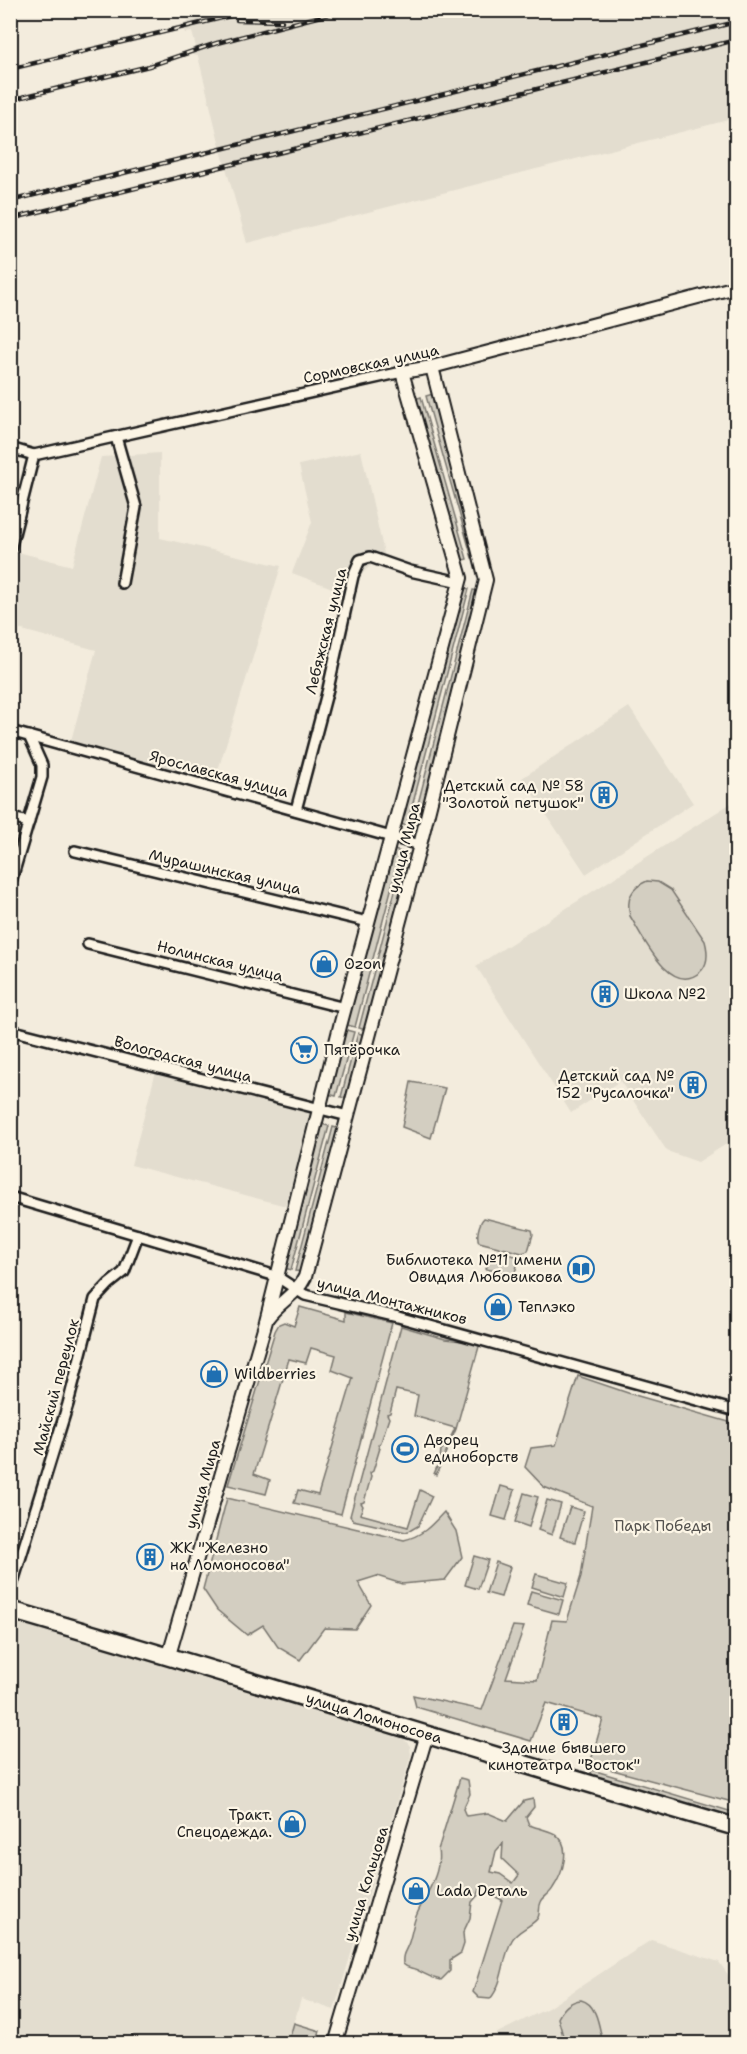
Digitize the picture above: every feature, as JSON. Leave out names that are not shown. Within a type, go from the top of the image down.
[{"type":"highway","name":"улица Ломоносова","points":[[10,1610],[169,1655],[537,1769],[736,1827]]},
{"type":"street","name":"Сормовская улица","points":[[10,448],[34,455],[432,367],[736,287]]},
{"type":"street","name":"улица Мира","points":[[266,1320],[276,1307],[297,1291],[305,1278],[420,844],[486,580],[432,367]]},
{"type":"street","name":"улица Мира","points":[[169,1655],[266,1320],[318,1110],[461,578],[402,372]]},
{"type":"street","points":[[116,437],[136,507],[122,583]]},
{"type":"street","points":[[10,550],[34,455]]},
{"type":"street","name":"Лебяжская улица","points":[[296,810],[328,689],[353,576],[360,560],[370,557],[410,571],[460,582]]},
{"type":"street","name":"Ярославская улица","points":[[10,731],[420,844]]},
{"type":"street","points":[[10,885],[42,777],[42,765],[30,736]]},
{"type":"street","points":[[10,818],[29,822]]},
{"type":"street","name":"Мурашинская улица","points":[[75,851],[368,921]]},
{"type":"street","name":"Нолинская улица","points":[[88,944],[345,1008]]},
{"type":"street","name":"Вологодская улица","points":[[10,1030],[348,1116]]},
{"type":"street","name":"улица Монтажников","points":[[10,1197],[276,1276],[305,1294],[398,1317],[736,1411]]},
{"type":"street","name":"Майский переулок","points":[[10,1592],[68,1404],[95,1299],[124,1272],[138,1235]]},
{"type":"street","name":"улица Кольцова","points":[[335,2043],[427,1734]]},
{"type":"shaded area","points":[[195,10],[736,11],[736,118],[247,243],[198,56],[192,55],[191,49],[196,47],[192,32],[185,33],[183,26],[196,15]]},
{"type":"shaded area","points":[[361,451],[384,553],[343,592],[292,573],[312,522],[299,465]]},
{"type":"shaded area","points":[[160,453],[160,538],[281,566],[214,783],[70,744],[96,650],[11,627],[11,563],[14,551],[72,566],[101,457]]},
{"type":"shaded area","points":[[629,707],[693,803],[586,874],[522,778]]},
{"type":"shaded area","points":[[736,800],[736,1138],[698,1162],[667,1151],[620,1081],[571,1113],[476,966]]},
{"type":"shaded area","points":[[156,1071],[308,1113],[312,1117],[290,1207],[131,1165]]},
{"type":"shaded area","points":[[10,1620],[404,1739],[410,1746],[411,1755],[334,2010],[301,1999],[288,2043],[11,2043]]},
{"type":"shaded area","points":[[651,1940],[719,1962],[736,1986],[736,2043],[475,2044],[548,2008]]},
{"type":"green space","points":[[433,394],[477,557],[472,558],[426,396]]},
{"type":"green space","points":[[421,397],[467,559],[460,561],[415,399]]},
{"type":"green space","points":[[463,587],[469,589],[407,826],[401,824]]},
{"type":"green space","points":[[473,590],[479,591],[419,829],[412,827]]},
{"type":"green space","points":[[394,850],[401,852],[355,1027],[347,1025]]},
{"type":"green space","points":[[405,853],[412,855],[366,1030],[359,1028]]},
{"type":"green space","points":[[647,881],[658,882],[671,890],[705,941],[707,954],[705,965],[700,972],[689,978],[678,977],[658,961],[630,916],[629,899],[637,887]]},
{"type":"green space","points":[[346,1030],[354,1032],[336,1096],[328,1094]]},
{"type":"green space","points":[[358,1033],[365,1035],[348,1099],[341,1097]]},
{"type":"green space","points":[[411,1082],[445,1088],[431,1138],[402,1127]]},
{"type":"green space","points":[[321,1124],[329,1126],[291,1270],[285,1268]]},
{"type":"green space","points":[[333,1127],[340,1129],[303,1272],[295,1271]]},
{"type":"green space","points":[[484,1218],[532,1230],[528,1251],[522,1253],[479,1242],[478,1230]]},
{"type":"green space","points":[[493,1251],[520,1257],[514,1275],[486,1269]]},
{"type":"green space","points":[[300,1307],[346,1320],[346,1312],[392,1323],[341,1514],[294,1503],[298,1490],[318,1495],[353,1378],[332,1370],[336,1355],[311,1348],[306,1363],[289,1359],[254,1474],[270,1480],[266,1494],[228,1485],[275,1331],[279,1324],[284,1322],[294,1326]]},
{"type":"green space","points":[[401,1326],[445,1339],[480,1343],[456,1429],[436,1475],[434,1474],[440,1460],[441,1450],[447,1445],[455,1428],[414,1416],[418,1395],[396,1390],[390,1413],[387,1414],[389,1418],[378,1445],[380,1448],[373,1471],[370,1473],[364,1502],[361,1503],[363,1506],[360,1514],[408,1527],[420,1490],[432,1496],[418,1526],[406,1532],[353,1520],[350,1516]]},
{"type":"green space","name":"Парк Победы","points":[[578,1376],[631,1394],[736,1424],[736,1803],[590,1764],[603,1719],[546,1703],[531,1741],[416,1707],[413,1695],[482,1710],[513,1626],[524,1627],[506,1678],[537,1680],[552,1620],[567,1621],[581,1576],[592,1506],[544,1487],[525,1467],[531,1448],[556,1445]]},
{"type":"green space","points":[[501,1486],[515,1490],[506,1520],[492,1516]]},
{"type":"green space","points":[[524,1493],[538,1497],[529,1527],[515,1522]]},
{"type":"green space","points":[[227,1498],[404,1540],[421,1533],[444,1512],[456,1531],[462,1557],[445,1580],[402,1584],[377,1576],[358,1582],[371,1605],[355,1629],[324,1628],[300,1660],[278,1647],[263,1625],[247,1635],[217,1610],[203,1589]]},
{"type":"green space","points":[[547,1500],[561,1504],[552,1535],[538,1530]]},
{"type":"green space","points":[[570,1507],[584,1511],[575,1542],[560,1537]]},
{"type":"green space","points":[[474,1556],[488,1560],[478,1589],[465,1585]]},
{"type":"green space","points":[[496,1562],[510,1567],[501,1597],[486,1593]]},
{"type":"green space","points":[[536,1574],[568,1583],[564,1597],[532,1587]]},
{"type":"green space","points":[[531,1591],[563,1600],[559,1614],[527,1605]]},
{"type":"green space","points":[[589,1769],[736,1813],[736,1819],[595,1779]]},
{"type":"green space","points":[[460,1778],[468,1780],[470,1794],[463,1809],[466,1816],[488,1813],[507,1821],[524,1801],[533,1799],[534,1807],[526,1817],[529,1825],[555,1834],[564,1845],[564,1860],[556,1882],[541,1902],[537,1919],[512,1940],[498,1986],[490,1999],[479,1998],[473,1992],[502,1900],[488,1893],[489,1887],[481,1886],[472,1902],[470,1918],[463,1933],[464,1944],[461,1953],[450,1960],[450,1971],[441,1980],[403,1964],[416,1917],[438,1867],[438,1850]],"holes":[[[503,1843],[502,1859],[519,1875],[513,1883],[500,1874],[491,1872],[496,1851]]]},
{"type":"green space","points":[[581,2000],[591,2006],[599,2024],[603,2043],[565,2043],[558,2018],[567,2006]]},
{"type":"green space","points":[[294,2023],[320,2031],[316,2043],[288,2043]]},
{"type":"railway","points":[[10,69],[255,10]]},
{"type":"railway","points":[[10,100],[149,66],[217,43],[344,10]]},
{"type":"railway","points":[[237,20],[282,21]]},
{"type":"railway","points":[[10,201],[736,22]]},
{"type":"railway","points":[[10,219],[736,40]]},
{"type":"place","name":"Детский сад № 58 \"Золотой петушок\"","points":[[604,795]]},
{"type":"place","name":"Ozon","points":[[324,964]]},
{"type":"place","name":"Школа №2","points":[[605,994]]},
{"type":"place","name":"Пятёрочка","points":[[304,1050]]},
{"type":"place","name":"Детский сад № 152 \"Русалочка\"","points":[[693,1085]]},
{"type":"place","name":"Библиотека №11 имени Овидия Любовикова","points":[[581,1269]]},
{"type":"place","name":"Теплэко","points":[[498,1307]]},
{"type":"place","name":"Wildberries","points":[[214,1374]]},
{"type":"place","name":"Дворец единоборств","points":[[405,1449]]},
{"type":"place","name":"ЖК \"Железно на Ломоносова\"","points":[[150,1557]]},
{"type":"place","name":"Здание бывшего кинотеатра \"Восток\"","points":[[564,1722]]},
{"type":"place","name":"Тракт. Спецодежда.","points":[[292,1824]]},
{"type":"place","name":"Lada Dеталь","points":[[416,1891]]}]
